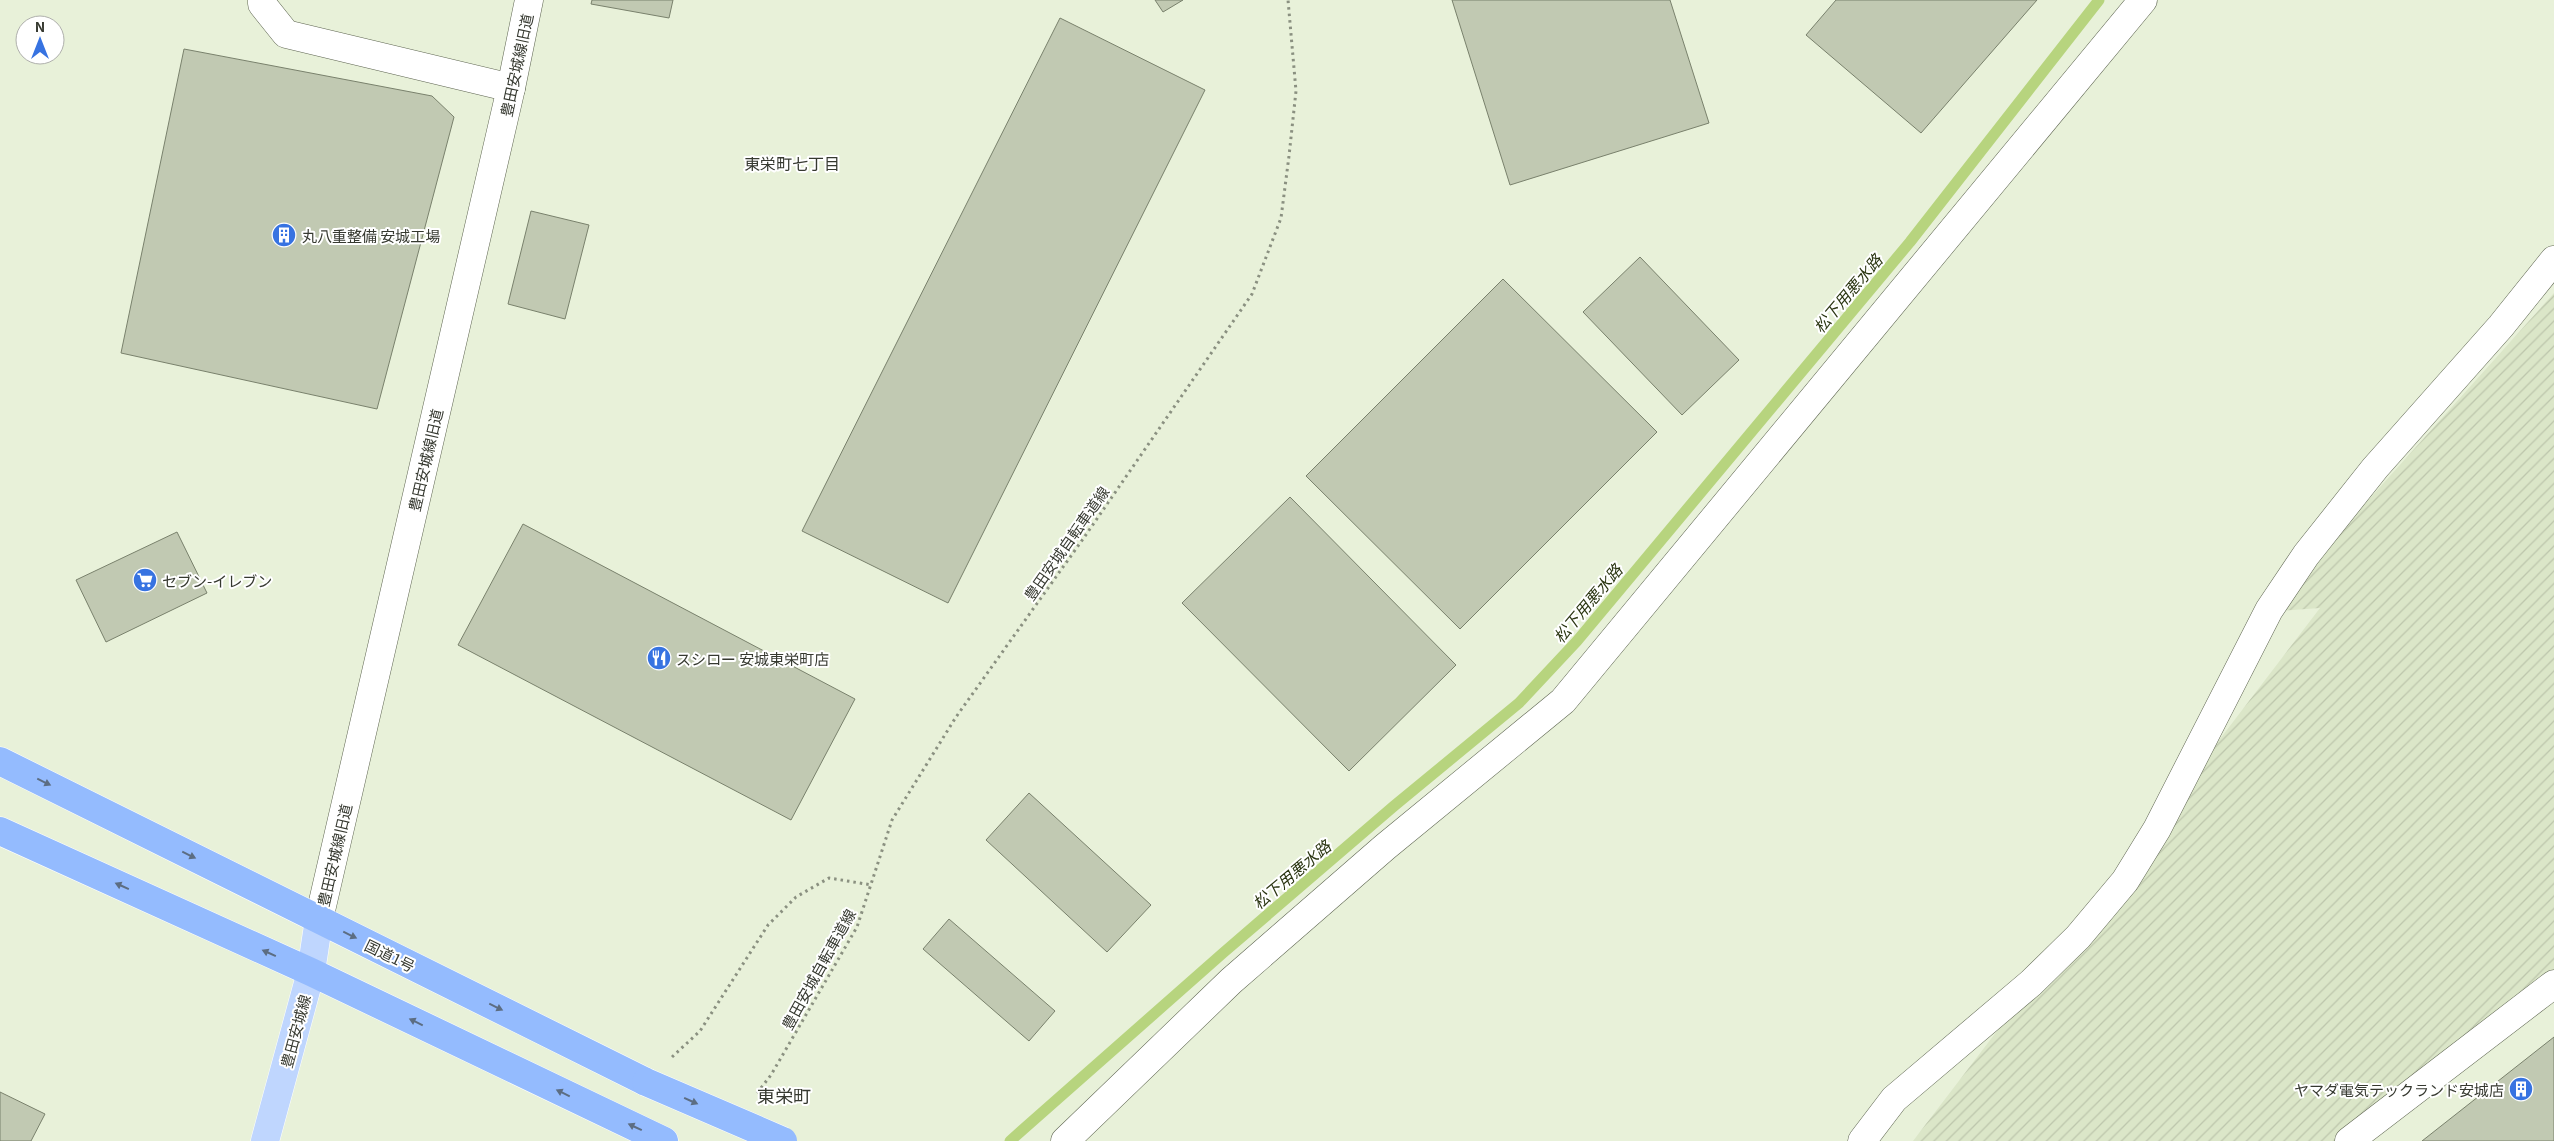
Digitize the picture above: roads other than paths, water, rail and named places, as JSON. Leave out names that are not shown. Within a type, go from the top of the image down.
[{"type":"highway","name":"国道1号","points":[[0,761],[646,1082],[783,1141]]},
{"type":"highway","points":[[0,830],[311,972],[664,1141]]},
{"type":"main road","name":"豊田安城線","points":[[265,1141],[311,972],[319,919]]},
{"type":"street","points":[[262,0],[262,4],[286,34],[512,88]]},
{"type":"street","name":"豊田安城線旧道","points":[[319,919],[512,88],[529,0]]},
{"type":"street","points":[[1065,1141],[1231,981],[1385,847],[1563,701],[2143,0]]},
{"type":"street","points":[[1862,1141],[1894,1099],[2031,983],[2078,937],[2125,881],[2157,829],[2269,610],[2301,563],[2375,468],[2500,326],[2554,260]]},
{"type":"street","points":[[2349,1141],[2554,984]]},
{"type":"waterway","name":"松下用悪水路","points":[[1010,1141],[1223,953],[1394,806],[1519,703],[1577,641],[1910,242],[2099,0]]},
{"type":"place","name":"丸八重整備 安城工場","points":[[284,235]]},
{"type":"place","name":"セブン-イレブン","points":[[145,580]]},
{"type":"place","name":"スシロー 安城東栄町店","points":[[659,658]]},
{"type":"place","name":"ヤマダ電気テックランド安城店","points":[[2521,1089]]},
{"type":"district","name":"東栄町七丁目","points":[[792,163]]},
{"type":"district","name":"東栄町","points":[[784,1095]]}]
